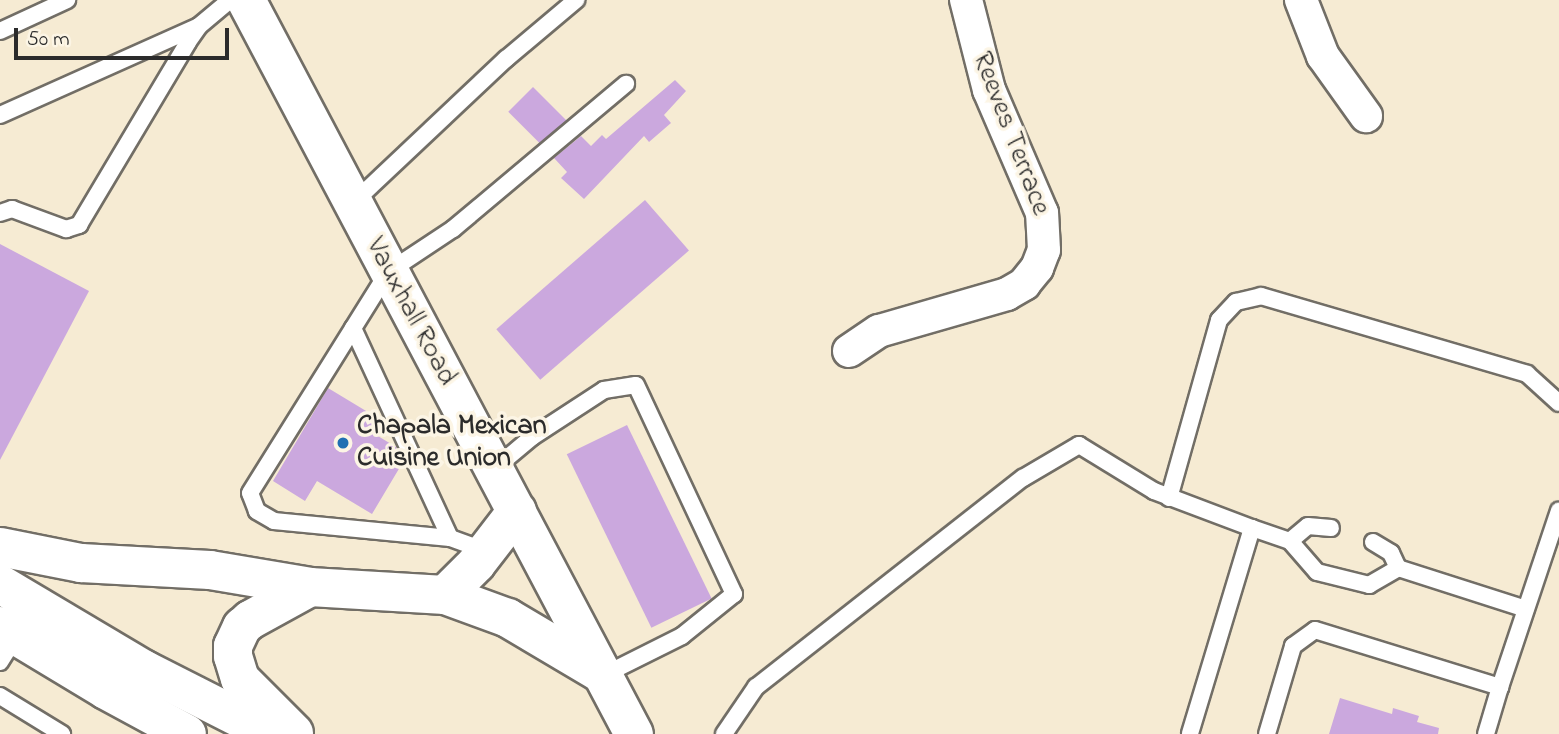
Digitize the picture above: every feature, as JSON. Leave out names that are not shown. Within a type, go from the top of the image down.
[{"type":"main road","name":"Vauxhall Road","points":[[246,0],[634,734]]},
{"type":"main road","points":[[445,595],[486,551],[517,511]]},
{"type":"main road","points":[[0,547],[81,563],[209,570],[310,587],[445,595],[508,618],[604,675]]},
{"type":"main road","points":[[0,584],[145,670],[271,734]]},
{"type":"main road","points":[[296,734],[240,679],[235,668],[233,646],[242,627],[250,620],[310,587]]},
{"type":"main road","points":[[5,641],[68,668],[187,734]]},
{"type":"main road","points":[[68,668],[147,734]]},
{"type":"street","name":"Reeves Terrace","points":[[849,351],[879,331],[1007,294],[1024,284],[1037,268],[1044,250],[1042,213],[989,90],[966,0]]},
{"type":"street","points":[[1301,0],[1323,56],[1367,116]]},
{"type":"lane","points":[[0,31],[67,0]]},
{"type":"lane","points":[[0,114],[199,26],[230,0]]},
{"type":"lane","points":[[352,204],[506,59],[576,0]]},
{"type":"lane","points":[[0,213],[12,209],[66,229],[79,225],[199,26]]},
{"type":"lane","points":[[486,551],[450,538],[274,521],[257,511],[250,493],[388,272],[453,229],[625,85]]},
{"type":"lane","points":[[1169,498],[1219,320],[1236,302],[1261,296],[1527,374],[1559,403]]},
{"type":"lane","points":[[353,328],[450,538]]},
{"type":"lane","points":[[495,469],[532,437],[604,390],[636,385],[734,594],[682,636],[604,675]]},
{"type":"lane","points":[[723,734],[755,687],[1023,478],[1079,445],[1107,464],[1169,498],[1290,541],[1317,572],[1369,585],[1398,568]]},
{"type":"lane","points":[[1486,734],[1559,511]]},
{"type":"lane","points":[[1290,541],[1308,526],[1331,528]]},
{"type":"lane","points":[[1190,734],[1252,528]]},
{"type":"lane","points":[[1373,542],[1391,553],[1398,568],[1526,609]]},
{"type":"lane","points":[[1267,734],[1293,646],[1315,630],[1500,687]]},
{"type":"lane","points":[[0,696],[62,734]]},
{"type":"building","points":[[675,80],[686,91],[664,115],[671,123],[649,142],[644,136],[584,199],[561,178],[567,172],[554,158],[581,136],[591,146],[602,135],[606,139]]},
{"type":"building","points":[[533,87],[566,120],[541,145],[508,112]]},
{"type":"building","points":[[645,200],[689,251],[540,380],[496,329]]},
{"type":"building","points":[[0,244],[89,291],[0,460]]},
{"type":"building","name":"Chapala Mexican Cuisine Union","points":[[328,388],[381,420],[373,433],[396,447],[403,462],[372,514],[317,481],[305,501],[273,481]]},
{"type":"building","points":[[627,425],[712,598],[651,628],[567,454]]},
{"type":"building","points":[[1340,698],[1392,714],[1393,708],[1419,716],[1417,722],[1439,728],[1438,734],[1329,734]]},
{"type":"place","name":"Chapala Mexican Cuisine Union","points":[[343,443]]}]
